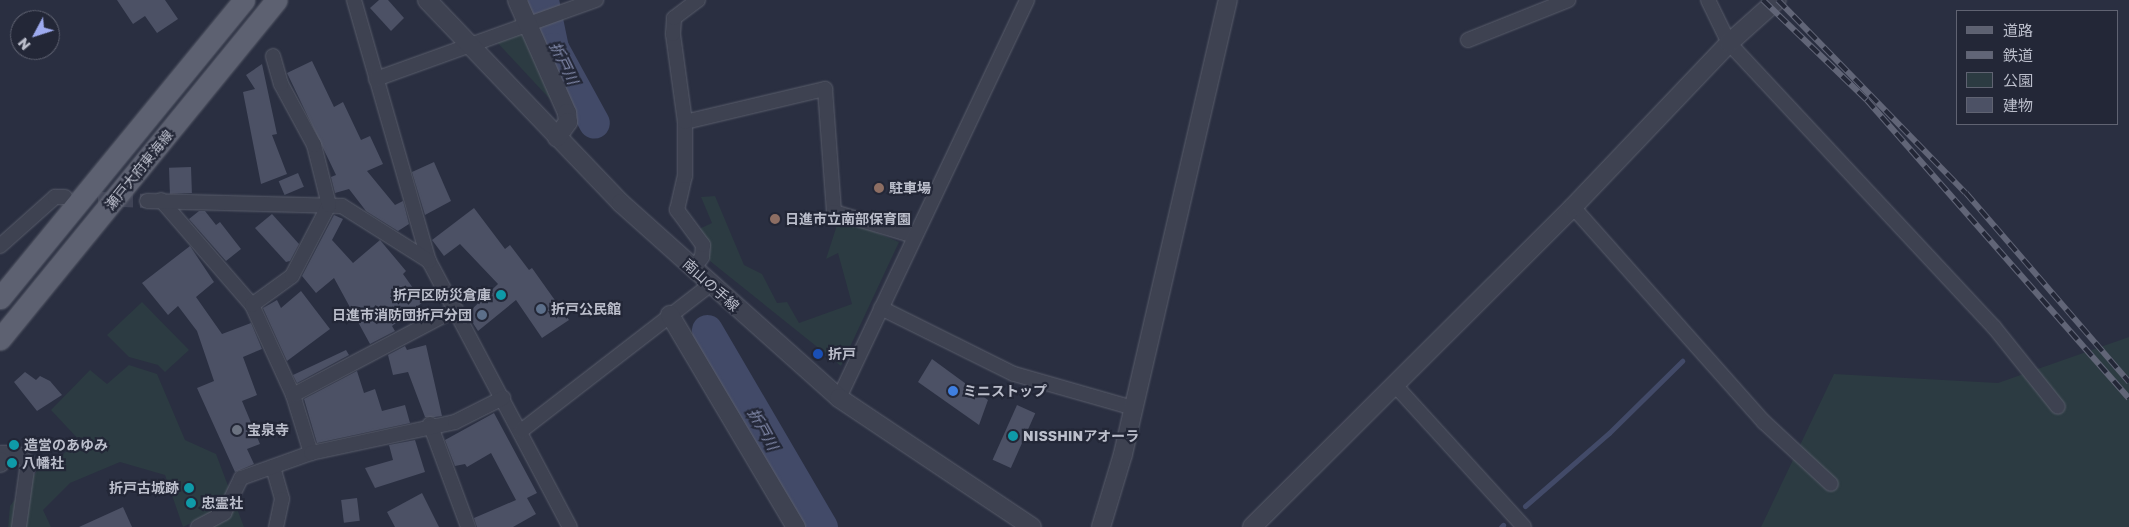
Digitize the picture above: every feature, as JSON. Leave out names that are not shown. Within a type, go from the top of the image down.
[{"type":"main road","name":"瀬戸大府東海線","points":[[0,298],[244,0]]},
{"type":"main road","name":"瀬戸大府東海線","points":[[0,339],[276,0]]},
{"type":"street","points":[[354,0],[429,261],[521,431],[570,527]]},
{"type":"street","name":"南山の手線","points":[[427,0],[558,137],[710,286],[839,398],[1032,527]]},
{"type":"street","points":[[517,0],[531,21],[567,113],[568,122],[558,137]]},
{"type":"street","points":[[376,79],[468,43],[596,0]]},
{"type":"street","points":[[693,269],[702,257],[704,246],[677,210],[685,176],[685,122],[674,18],[698,0]]},
{"type":"street","points":[[839,398],[1027,0]]},
{"type":"street","points":[[1101,527],[1134,408],[1228,0]]},
{"type":"street","points":[[1468,40],[1568,0]]},
{"type":"street","points":[[1708,0],[1729,42],[1981,313],[2058,406]]},
{"type":"street","points":[[1252,527],[1573,207],[1729,42],[1777,0]]},
{"type":"street","points":[[252,305],[292,276],[329,205],[314,146],[281,84],[273,56]]},
{"type":"street","points":[[685,122],[825,89],[834,212],[914,236]]},
{"type":"street","points":[[0,246],[55,197],[65,197]]},
{"type":"street","points":[[161,200],[252,305],[293,395],[311,453]]},
{"type":"street","points":[[146,201],[342,206],[429,261]]},
{"type":"street","points":[[1573,207],[1764,422],[1832,484]]},
{"type":"street","points":[[521,431],[710,286]]},
{"type":"street","points":[[881,308],[1014,374],[1134,408]]},
{"type":"street","points":[[293,395],[456,309]]},
{"type":"street","points":[[670,315],[796,527]]},
{"type":"street","points":[[1394,384],[1524,527]]},
{"type":"street","points":[[198,527],[224,513],[241,478],[311,453],[430,424],[455,422],[503,398]]},
{"type":"street","points":[[430,424],[468,527]]},
{"type":"street","points":[[0,453],[16,453],[28,462],[20,527]]},
{"type":"street","points":[[273,467],[282,499],[276,527]]},
{"type":"green space","points":[[527,28],[561,111],[495,40]]},
{"type":"green space","points":[[715,196],[744,265],[762,274],[777,303],[787,302],[799,323],[852,304],[838,253],[826,259],[837,225],[853,223],[899,242],[841,366],[710,261],[690,227],[699,229],[712,223],[701,197]]},
{"type":"green space","points":[[142,302],[189,350],[165,372],[158,365],[129,357],[107,335]]},
{"type":"green space","points":[[2129,337],[2129,527],[1761,527],[1834,374],[1998,383]]},
{"type":"green space","points":[[129,365],[157,374],[185,440],[216,454],[230,491],[220,509],[183,527],[165,475],[120,462],[70,483],[43,510],[51,527],[8,527],[10,506],[37,471],[81,442],[51,410],[90,370],[107,384]]},
{"type":"green space","points":[[236,506],[244,527],[208,527],[224,519]]},
{"type":"building","points":[[117,0],[165,0],[178,19],[157,33],[145,16],[133,24]]},
{"type":"building","points":[[379,0],[388,0],[404,18],[391,31],[370,8]]},
{"type":"building","points":[[312,61],[334,107],[343,102],[361,140],[370,136],[383,164],[367,171],[395,205],[403,201],[409,224],[398,231],[366,211],[349,189],[335,193],[331,177],[336,175],[287,73]]},
{"type":"building","points":[[262,64],[277,134],[272,135],[287,174],[261,184],[243,92],[255,89],[246,75]]},
{"type":"building","points":[[434,162],[451,201],[425,215],[412,172]]},
{"type":"building","points":[[191,167],[192,193],[170,194],[169,168]]},
{"type":"building","points":[[298,173],[304,187],[285,195],[279,181]]},
{"type":"building","points":[[474,208],[505,249],[510,245],[529,270],[532,268],[569,320],[542,338],[516,300],[478,331],[467,314],[498,284],[460,244],[444,256],[432,240]]},
{"type":"building","points":[[199,211],[205,211],[216,225],[220,222],[241,249],[226,261],[189,219]]},
{"type":"building","points":[[272,214],[299,244],[290,261],[286,262],[255,228]]},
{"type":"building","points":[[334,215],[343,219],[332,240],[353,263],[380,240],[406,271],[403,274],[423,302],[392,326],[395,331],[370,344],[334,278],[316,293],[302,276]]},
{"type":"building","points":[[190,246],[214,282],[196,297],[222,334],[251,323],[262,349],[243,357],[257,395],[242,401],[260,444],[247,449],[254,464],[235,472],[197,388],[214,381],[197,331],[178,306],[168,315],[142,283]]},
{"type":"building","points":[[301,291],[330,329],[287,361],[263,308],[277,300],[281,308]]},
{"type":"building","points":[[426,345],[442,416],[425,417],[408,372],[393,375],[388,355],[405,346],[407,350]]},
{"type":"building","points":[[346,350],[349,355],[297,383],[293,375]]},
{"type":"building","name":"ミニストップ","points":[[932,359],[988,400],[979,425],[918,382]]},
{"type":"building","points":[[357,371],[364,393],[375,389],[382,411],[405,405],[410,423],[317,443],[304,399]]},
{"type":"building","points":[[25,372],[36,380],[40,376],[50,381],[62,395],[37,411],[14,382]]},
{"type":"building","name":"NISSHINアオーラ","points":[[1017,405],[1035,413],[1011,468],[993,460]]},
{"type":"building","points":[[494,413],[537,493],[527,498],[536,514],[513,527],[477,527],[474,518],[516,500],[491,453],[467,467],[465,464],[455,466],[445,440]]},
{"type":"building","points":[[415,440],[425,472],[375,488],[365,468],[393,460],[389,445]]},
{"type":"building","points":[[422,493],[439,527],[395,527],[387,512]]},
{"type":"building","points":[[357,498],[360,521],[344,523],[341,500]]},
{"type":"building","points":[[123,507],[132,527],[79,527]]},
{"type":"waterway","name":"折戸川","points":[[543,0],[553,48],[594,123]]},
{"type":"waterway","name":"折戸川","points":[[707,330],[822,527]]},
{"type":"waterway","points":[[1525,506],[1609,433],[1682,361]]},
{"type":"tunnel","points":[[77,198],[147,201]]},
{"type":"railway","points":[[1763,0],[1867,100],[2129,398]]},
{"type":"railway","points":[[1778,0],[1966,193],[2129,382]]},
{"type":"place","name":"駐車場","points":[[879,188]]},
{"type":"place","name":"日進市立南部保育園","points":[[775,219]]},
{"type":"place","name":"折戸区防災倉庫","points":[[501,295]]},
{"type":"place","name":"折戸公民館","points":[[541,309]]},
{"type":"place","name":"日進市消防団折戸分団","points":[[482,315]]},
{"type":"place","name":"折戸","points":[[818,354]]},
{"type":"place","name":"ミニストップ","points":[[953,391]]},
{"type":"place","name":"宝泉寺","points":[[237,430]]},
{"type":"place","name":"NISSHINアオーラ","points":[[1013,436]]},
{"type":"place","name":"造営のあゆみ","points":[[14,445]]},
{"type":"place","name":"八幡社","points":[[12,463]]},
{"type":"place","name":"折戸古城跡","points":[[189,488]]},
{"type":"place","name":"忠霊社","points":[[191,503]]}]
